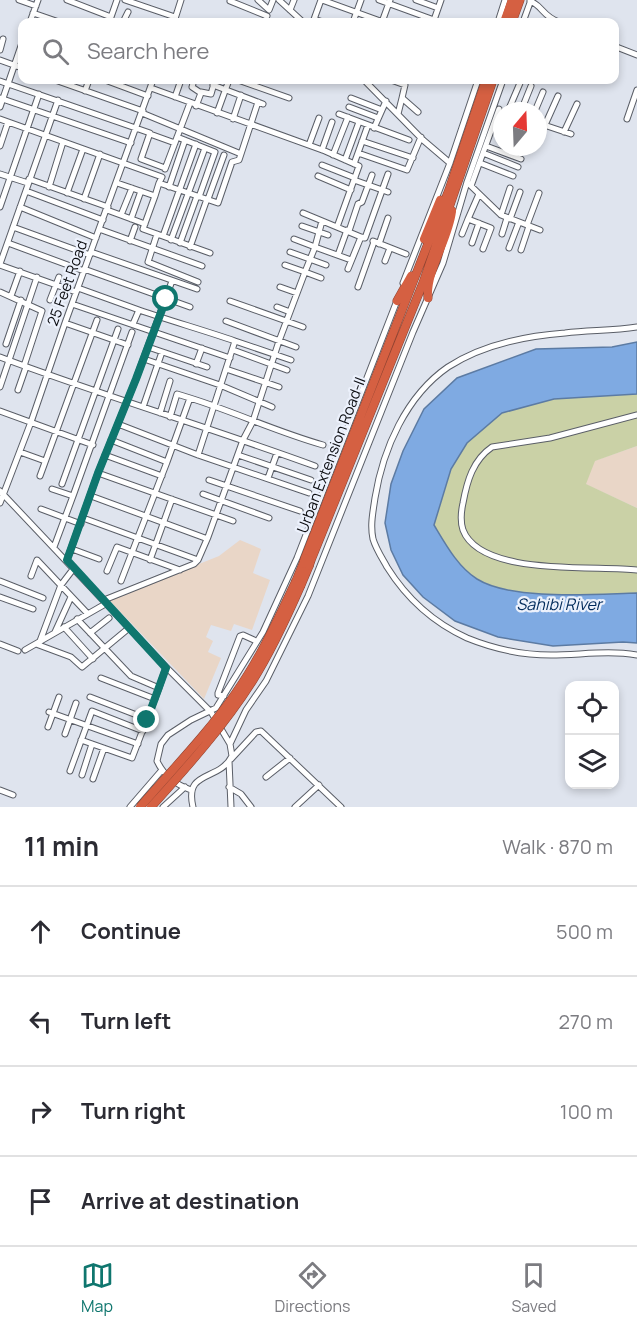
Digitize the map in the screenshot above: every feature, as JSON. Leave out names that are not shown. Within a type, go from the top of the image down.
[{"type":"highway","points":[[505,18],[512,0]]},
{"type":"highway","points":[[513,18],[520,0]]},
{"type":"highway","name":"Urban Extension Road-II","points":[[151,807],[213,736],[254,679],[282,628],[305,561],[448,190],[485,84]]},
{"type":"highway","name":"Urban Extension Road-II","points":[[305,561],[423,283],[492,84]]},
{"type":"highway","points":[[397,301],[412,272],[434,211],[448,190]]},
{"type":"highway","points":[[428,298],[429,283],[449,226],[451,204]]},
{"type":"highway","name":"Urban Extension Road-II","points":[[140,807],[235,695],[299,583]]},
{"type":"street","points":[[19,0],[37,3],[32,18]]},
{"type":"street","points":[[67,0],[106,18]]},
{"type":"street","points":[[111,18],[117,0]]},
{"type":"street","points":[[125,0],[170,18]]},
{"type":"street","points":[[176,18],[182,0]]},
{"type":"street","points":[[258,0],[266,17]]},
{"type":"street","points":[[266,17],[273,0]]},
{"type":"street","points":[[279,0],[299,18]]},
{"type":"street","points":[[290,10],[294,0]]},
{"type":"street","points":[[315,18],[322,0],[373,18]]},
{"type":"street","points":[[355,18],[362,0]]},
{"type":"street","points":[[379,0],[390,2],[427,18]]},
{"type":"street","points":[[416,0],[438,8]]},
{"type":"street","points":[[435,18],[441,0]]},
{"type":"street","points":[[499,18],[505,0]]},
{"type":"street","points":[[227,8],[230,1],[266,17]]},
{"type":"street","points":[[525,18],[531,1],[537,4],[548,18]]},
{"type":"street","points":[[384,18],[390,2]]},
{"type":"street","points":[[125,18],[128,12]]},
{"type":"street","points":[[33,14],[46,18]]},
{"type":"street","points":[[619,47],[637,55]]},
{"type":"street","points":[[0,107],[1,98],[18,57]]},
{"type":"street","points":[[0,60],[18,66]]},
{"type":"street","points":[[0,81],[150,134],[185,140],[236,160]]},
{"type":"street","points":[[66,84],[142,112],[241,154]]},
{"type":"street","points":[[86,91],[88,84]]},
{"type":"street","points":[[116,84],[148,96]]},
{"type":"street","name":"25 Feet Road","points":[[0,502],[152,84]]},
{"type":"street","points":[[175,97],[180,84]]},
{"type":"street","points":[[193,84],[192,88],[210,94],[213,84]]},
{"type":"street","points":[[159,183],[219,202],[232,162],[239,160],[260,103],[226,90],[217,84]]},
{"type":"street","points":[[217,113],[228,84]]},
{"type":"street","points":[[251,84],[288,98]]},
{"type":"street","points":[[369,84],[450,163]]},
{"type":"street","points":[[398,114],[405,85],[402,84]]},
{"type":"street","points":[[188,788],[171,780],[162,770],[157,760],[161,744],[168,735],[216,708],[305,561],[477,84]]},
{"type":"street","points":[[500,102],[502,84]]},
{"type":"street","points":[[512,102],[520,84]]},
{"type":"street","points":[[525,102],[531,86]]},
{"type":"street","points":[[151,88],[309,145],[359,166],[337,227]]},
{"type":"street","points":[[627,119],[637,90]]},
{"type":"street","points":[[201,92],[180,129],[143,230],[210,253]]},
{"type":"street","points":[[539,102],[543,92]]},
{"type":"street","points":[[0,207],[39,94]]},
{"type":"street","points":[[233,119],[241,95]]},
{"type":"street","points":[[547,121],[558,96]]},
{"type":"street","points":[[1,98],[131,143]]},
{"type":"street","points":[[351,98],[382,110]]},
{"type":"street","points":[[402,98],[418,112]]},
{"type":"street","points":[[58,100],[0,264],[291,360]]},
{"type":"street","points":[[354,164],[362,141],[378,118],[386,101]]},
{"type":"street","points":[[547,126],[568,133],[577,104]]},
{"type":"street","points":[[349,107],[378,118]]},
{"type":"street","points":[[339,114],[409,140]]},
{"type":"street","points":[[333,155],[348,117]]},
{"type":"street","points":[[309,145],[319,118]]},
{"type":"street","points":[[0,119],[162,177]]},
{"type":"street","points":[[0,146],[8,122]]},
{"type":"street","points":[[322,150],[332,122]]},
{"type":"street","points":[[345,160],[359,122]]},
{"type":"street","points":[[231,807],[230,744],[308,596],[446,255],[469,184],[493,124]]},
{"type":"street","points":[[469,184],[480,163],[493,126]]},
{"type":"street","points":[[150,134],[141,159],[165,168]]},
{"type":"street","points":[[358,153],[407,170],[421,137]]},
{"type":"street","points":[[169,187],[185,140]]},
{"type":"street","points":[[362,141],[413,158]]},
{"type":"street","points":[[49,187],[63,142]]},
{"type":"street","points":[[196,144],[180,191],[152,249],[149,263],[198,282]]},
{"type":"street","points":[[486,146],[521,159]]},
{"type":"street","points":[[171,240],[205,148]]},
{"type":"street","points":[[67,193],[83,149]]},
{"type":"street","points":[[180,243],[215,152]]},
{"type":"street","points":[[483,153],[518,167]]},
{"type":"street","points":[[84,199],[100,154]]},
{"type":"street","points":[[190,247],[224,155]]},
{"type":"street","points":[[480,163],[513,176]]},
{"type":"street","points":[[322,165],[385,191]]},
{"type":"street","points":[[0,174],[67,193],[145,224]]},
{"type":"street","points":[[348,269],[385,191],[388,174]]},
{"type":"street","points":[[338,255],[372,175]]},
{"type":"street","points":[[318,176],[351,190]]},
{"type":"street","points":[[117,183],[155,196]]},
{"type":"street","points":[[469,184],[501,215],[540,230]]},
{"type":"street","points":[[121,215],[132,188]]},
{"type":"street","points":[[501,215],[510,188]]},
{"type":"street","points":[[26,191],[103,220]]},
{"type":"street","points":[[131,219],[141,191]]},
{"type":"street","points":[[502,234],[519,192]]},
{"type":"street","points":[[521,250],[539,193]]},
{"type":"street","points":[[462,234],[479,194]]},
{"type":"street","points":[[20,207],[96,238]]},
{"type":"street","points":[[303,213],[406,254]]},
{"type":"street","points":[[358,287],[388,218]]},
{"type":"street","points":[[468,219],[491,229],[483,249]]},
{"type":"street","points":[[0,644],[22,651],[106,602],[194,564],[198,560],[243,440],[253,421],[274,354],[315,247],[322,221]]},
{"type":"street","points":[[509,248],[519,222]]},
{"type":"street","points":[[472,243],[479,223]]},
{"type":"street","points":[[13,226],[197,290]]},
{"type":"street","points":[[302,226],[328,235]]},
{"type":"street","points":[[130,241],[135,227]]},
{"type":"street","points":[[99,229],[202,266]]},
{"type":"street","points":[[294,240],[351,260]]},
{"type":"street","points":[[8,243],[190,307]]},
{"type":"street","points":[[385,261],[390,248]]},
{"type":"street","points":[[290,252],[326,265]]},
{"type":"street","points":[[285,265],[321,278]]},
{"type":"street","points":[[11,296],[20,271]]},
{"type":"street","points":[[0,387],[37,277]]},
{"type":"street","points":[[50,300],[59,277]]},
{"type":"street","points":[[67,560],[172,281]]},
{"type":"street","points":[[280,287],[297,293]]},
{"type":"street","points":[[1,294],[41,309],[42,314],[18,390]]},
{"type":"street","points":[[14,346],[3,343],[21,300]]},
{"type":"street","points":[[230,302],[303,327]]},
{"type":"street","points":[[72,304],[230,358]]},
{"type":"street","points":[[277,307],[290,312]]},
{"type":"street","points":[[134,324],[138,310]]},
{"type":"street","points":[[40,476],[97,320]]},
{"type":"street","points":[[226,321],[296,347]]},
{"type":"street","points":[[65,323],[128,345]]},
{"type":"street","points":[[637,327],[601,332],[566,332],[505,343],[448,367],[420,393],[396,431],[382,464],[372,528],[376,548],[404,593],[430,617],[465,636],[502,649],[534,654],[600,652],[637,655]]},
{"type":"street","points":[[62,484],[118,329]]},
{"type":"street","points":[[54,547],[93,445],[132,332]]},
{"type":"street","points":[[198,455],[235,341]]},
{"type":"street","points":[[148,348],[207,367]]},
{"type":"street","points":[[196,364],[202,348]]},
{"type":"street","points":[[233,350],[287,370]]},
{"type":"street","points":[[143,407],[162,352]]},
{"type":"street","points":[[0,357],[110,397],[315,466]]},
{"type":"street","points":[[144,359],[220,385],[272,407]]},
{"type":"street","points":[[226,369],[279,387]]},
{"type":"street","points":[[160,413],[170,381]]},
{"type":"street","points":[[170,417],[177,394],[323,446]]},
{"type":"street","points":[[121,581],[190,398]]},
{"type":"street","points":[[0,411],[93,445]]},
{"type":"street","points":[[637,415],[550,438],[492,447],[485,451],[474,466],[461,513],[464,532],[474,545],[505,561],[637,570]]},
{"type":"street","points":[[118,424],[198,455],[309,493]]},
{"type":"street","points":[[111,440],[167,462]]},
{"type":"street","points":[[20,452],[45,461]]},
{"type":"street","points":[[268,478],[277,453]]},
{"type":"street","points":[[105,455],[162,476]]},
{"type":"street","points":[[237,456],[311,480]]},
{"type":"street","points":[[98,473],[233,521]]},
{"type":"street","points":[[209,480],[300,511]]},
{"type":"street","points":[[52,489],[72,496]]},
{"type":"street","points":[[2,492],[166,668],[211,712],[230,744]]},
{"type":"street","points":[[204,494],[269,518]]},
{"type":"street","points":[[91,496],[208,537]]},
{"type":"street","points":[[150,560],[172,499]]},
{"type":"street","points":[[41,509],[198,560]]},
{"type":"street","points":[[107,571],[116,548],[180,570]]},
{"type":"street","points":[[72,549],[99,559]]},
{"type":"street","points":[[31,576],[37,560],[87,613]]},
{"type":"street","points":[[305,561],[319,567]]},
{"type":"street","points":[[38,642],[61,585],[74,568]]},
{"type":"street","points":[[0,581],[43,597]]},
{"type":"street","points":[[0,597],[33,609]]},
{"type":"street","points":[[54,633],[72,597]]},
{"type":"street","points":[[90,633],[109,618]]},
{"type":"street","points":[[77,619],[133,678],[159,687]]},
{"type":"street","points":[[64,627],[93,659]]},
{"type":"street","points":[[38,642],[71,657],[82,667],[129,628]]},
{"type":"street","points":[[224,696],[218,693],[240,636],[254,640]]},
{"type":"street","points":[[81,740],[132,759],[166,668]]},
{"type":"street","points":[[101,678],[155,699]]},
{"type":"street","points":[[48,727],[51,712],[59,697]]},
{"type":"street","points":[[90,697],[147,719]]},
{"type":"street","points":[[64,734],[76,703]]},
{"type":"street","points":[[70,771],[93,711],[143,730]]},
{"type":"street","points":[[51,712],[138,744]]},
{"type":"street","points":[[163,807],[230,760],[260,730],[339,806]]},
{"type":"street","points":[[82,776],[92,744]]},
{"type":"street","points":[[93,779],[104,748]]},
{"type":"street","points":[[266,777],[290,758]]},
{"type":"street","points":[[130,807],[162,770]]},
{"type":"street","points":[[295,807],[318,786]]},
{"type":"street","points":[[230,787],[241,794],[251,807]]},
{"type":"street","points":[[188,788],[193,807]]},
{"type":"street","points":[[0,790],[13,795]]},
{"type":"shaded area","points":[[637,446],[637,508],[585,484],[594,461]]},
{"type":"shaded area","points":[[240,540],[261,549],[253,573],[270,580],[252,630],[234,624],[231,631],[211,625],[206,637],[213,641],[208,652],[221,658],[204,699],[109,600],[219,556]]},
{"type":"green space","points":[[637,394],[637,446],[595,461],[586,484],[637,508],[637,593],[555,595],[512,591],[478,579],[464,568],[434,525],[451,469],[467,443],[502,413],[554,399]]},
{"type":"water","name":"Sahibi River","points":[[637,342],[637,394],[554,399],[502,413],[467,443],[451,469],[434,525],[464,568],[477,579],[492,586],[511,591],[554,595],[637,593],[637,643],[553,646],[498,637],[455,621],[423,597],[403,575],[391,550],[385,523],[391,484],[403,451],[424,409],[457,378],[536,349],[612,347]]},
{"type":"route","points":[[147,720],[166,668],[67,560],[98,473],[129,399],[166,299]]}]
